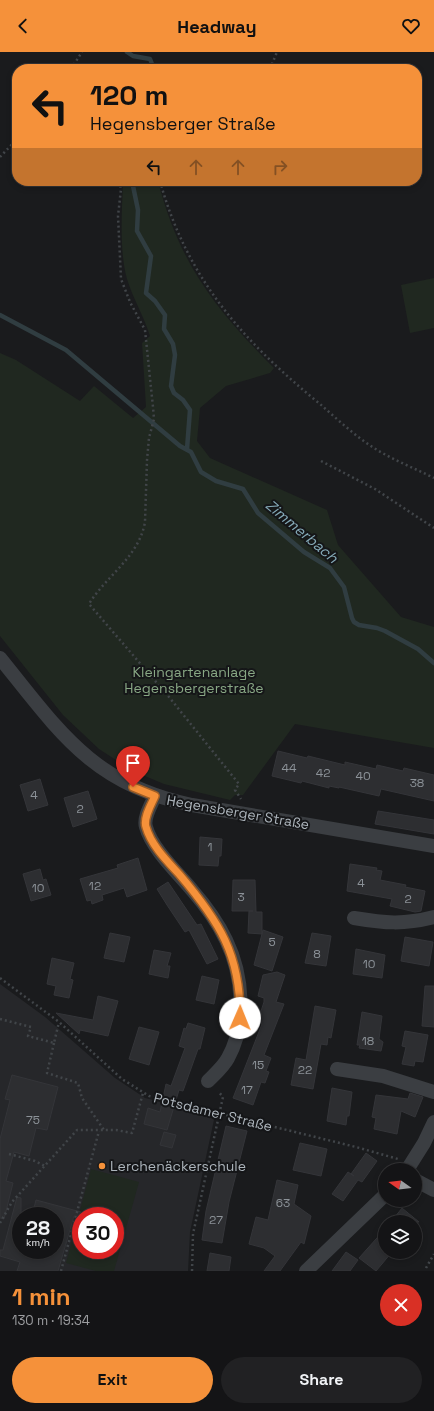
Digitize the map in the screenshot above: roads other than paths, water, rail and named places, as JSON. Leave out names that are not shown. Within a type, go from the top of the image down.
[{"type":"street","name":"Hegensberger Straße","points":[[0,658],[53,722],[84,755],[117,779],[155,796],[192,805],[434,846]]},
{"type":"street","points":[[155,796],[145,819],[145,827],[152,841],[193,891],[218,926],[226,941],[238,977],[240,1018],[234,1045],[228,1059],[208,1081]]},
{"type":"street","points":[[354,918],[386,924],[403,923],[434,917]]},
{"type":"street","points":[[338,1069],[383,1076],[434,1092]]},
{"type":"street","points":[[411,1163],[424,1143],[434,1122]]},
{"type":"street","points":[[422,1184],[434,1190]]},
{"type":"street","points":[[306,1271],[378,1202]]},
{"type":"waterway","name":"Zimmerbach","points":[[127,52],[133,56],[150,59],[152,64]]},
{"type":"waterway","name":"Zimmerbach","points":[[133,186],[138,210],[137,231],[151,256],[146,293],[155,301],[165,315],[164,329],[173,344],[175,355],[171,386],[174,393],[183,400],[190,410],[187,449]]},
{"type":"waterway","name":"Zimmerbach","points":[[0,315],[66,350],[180,446],[191,452],[201,472],[216,481],[243,489],[258,513],[304,552],[330,568],[344,587],[354,622],[359,625],[385,631],[418,649],[434,663]]},
{"type":"place","name":"Lerchenäckerschule","points":[[102,1166]]},
{"type":"park label","name":"Kleingartenanlage Hegensbergerstraße","points":[[194,680]]}]
